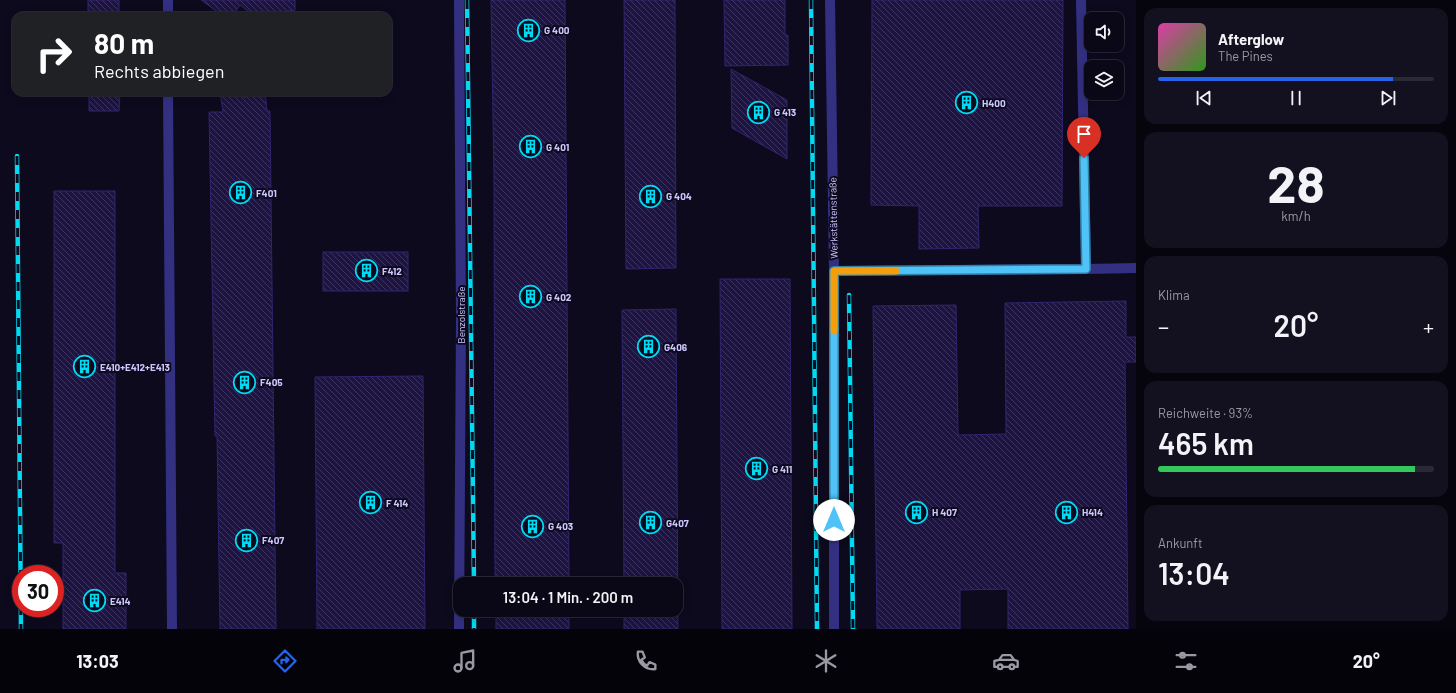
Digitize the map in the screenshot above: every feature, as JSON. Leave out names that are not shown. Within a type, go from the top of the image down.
[{"type":"street","points":[[168,0],[168,12]]},
{"type":"street","name":"Benzolstraße","points":[[459,0],[461,326],[459,629]]},
{"type":"street","name":"Werkstättenstraße","points":[[830,0],[834,271],[834,629]]},
{"type":"street","points":[[1081,0],[1086,269]]},
{"type":"street","points":[[168,96],[172,629]]},
{"type":"street","points":[[834,271],[1136,268]]},
{"type":"building","points":[[88,0],[119,0],[119,12],[88,12]]},
{"type":"building","points":[[201,0],[295,0],[295,10],[281,12],[249,12],[240,5],[235,12],[218,12]]},
{"type":"building","points":[[491,0],[565,0],[569,577],[495,577],[494,176]]},
{"type":"building","name":"G 404","points":[[624,0],[675,0],[676,268],[626,269]]},
{"type":"building","points":[[724,0],[785,0],[785,35],[788,35],[788,65],[725,66]]},
{"type":"building","name":"H400","points":[[872,0],[1063,0],[1062,206],[978,206],[979,248],[919,249],[919,206],[871,205]]},
{"type":"building","name":"G 413","points":[[731,69],[787,100],[787,159],[732,128]]},
{"type":"building","points":[[89,96],[120,96],[119,111],[89,111]]},
{"type":"building","points":[[221,96],[242,96],[245,98],[247,96],[265,96],[267,111],[270,111],[276,629],[220,629],[209,112],[223,112]]},
{"type":"building","name":"E410+E412+E413","points":[[54,191],[115,191],[115,573],[126,573],[126,629],[63,629],[63,543],[54,543]]},
{"type":"building","name":"F412","points":[[323,252],[408,252],[408,291],[323,291]]},
{"type":"building","name":"G 411","points":[[720,279],[790,279],[792,629],[722,629]]},
{"type":"building","points":[[1126,301],[1126,337],[1136,337],[1136,362],[1125,362],[1128,629],[1008,629],[1008,589],[960,590],[960,629],[877,629],[873,306],[956,305],[958,435],[1006,434],[1005,303]]},
{"type":"building","name":"G407","points":[[676,309],[678,577],[624,577],[622,310]]},
{"type":"building","name":"F 414","points":[[423,376],[425,629],[317,629],[315,377]]},
{"type":"building","points":[[496,617],[569,617],[569,629],[496,629]]},
{"type":"building","name":"G407","points":[[624,617],[678,617],[678,629],[624,629]]},
{"type":"railway","points":[[467,0],[474,577]]},
{"type":"railway","points":[[811,0],[817,629]]},
{"type":"railway","points":[[17,156],[21,629]]},
{"type":"railway","points":[[849,295],[853,629]]},
{"type":"railway","points":[[474,617],[474,629]]},
{"type":"slow traffic","points":[[834,331],[834,271],[896,271]]},
{"type":"place","name":"G 400","points":[[529,30]]},
{"type":"place","name":"H400","points":[[967,103]]},
{"type":"place","name":"G 413","points":[[759,112]]},
{"type":"place","name":"G 401","points":[[530,147]]},
{"type":"place","name":"F401","points":[[241,193]]},
{"type":"place","name":"G 404","points":[[651,196]]},
{"type":"place","name":"F412","points":[[366,271]]},
{"type":"place","name":"G 402","points":[[530,297]]},
{"type":"place","name":"G406","points":[[649,347]]},
{"type":"place","name":"E410+E412+E413","points":[[85,367]]},
{"type":"place","name":"F405","points":[[244,382]]},
{"type":"place","name":"G 411","points":[[756,469]]},
{"type":"place","name":"F 414","points":[[370,503]]},
{"type":"place","name":"H 407","points":[[917,512]]},
{"type":"place","name":"H414","points":[[1067,512]]},
{"type":"place","name":"G407","points":[[650,523]]},
{"type":"place","name":"G 403","points":[[532,526]]},
{"type":"place","name":"F407","points":[[247,540]]},
{"type":"place","name":"E414","points":[[94,601]]},
{"type":"route","points":[[834,520],[834,271],[1086,269],[1084,158]]}]
